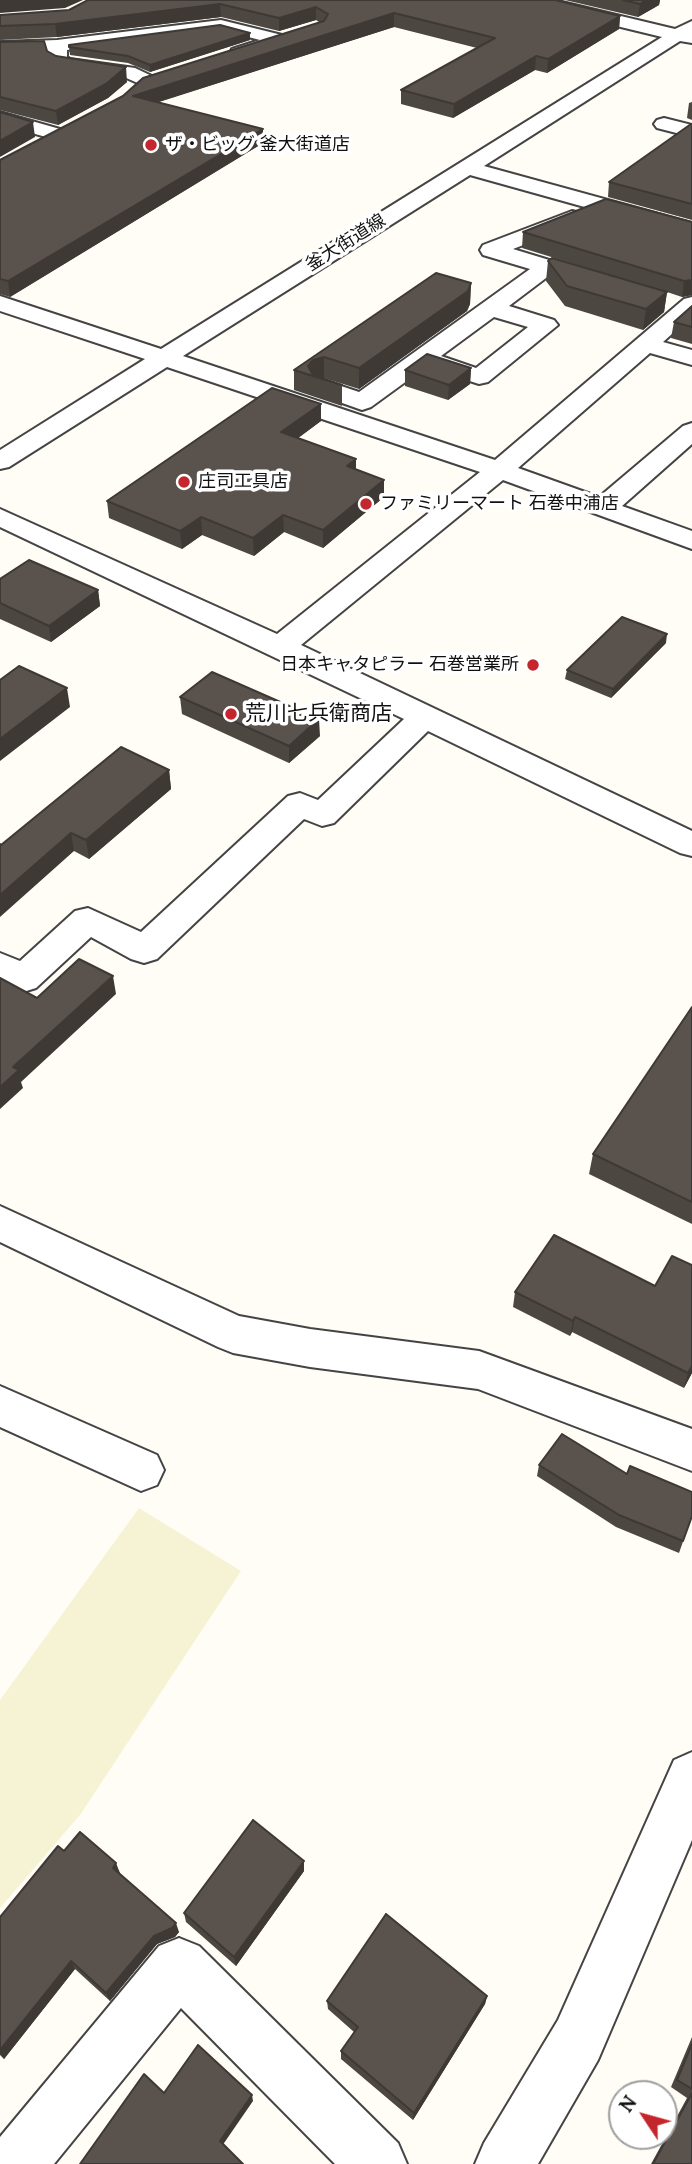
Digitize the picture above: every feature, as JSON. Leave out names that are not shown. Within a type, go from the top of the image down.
[{"type":"street","points":[[532,0],[687,33]]},
{"type":"street","points":[[579,11],[599,0]]},
{"type":"street","points":[[0,48],[57,46],[221,25],[286,38],[228,57]]},
{"type":"street","name":"釜大街道線","points":[[0,461],[466,167],[687,33]]},
{"type":"street","points":[[57,46],[58,60],[66,64],[128,72],[155,79],[136,86],[126,95]]},
{"type":"street","points":[[0,118],[60,135]]},
{"type":"street","points":[[36,148],[82,123]]},
{"type":"street","points":[[664,124],[692,131]]},
{"type":"street","points":[[466,167],[692,230]]},
{"type":"street","points":[[602,205],[491,250],[623,290]]},
{"type":"street","points":[[301,381],[362,402],[547,267]]},
{"type":"street","points":[[661,301],[689,306]]},
{"type":"street","points":[[0,303],[499,470],[692,541]]},
{"type":"street","points":[[281,647],[499,470],[689,306]]},
{"type":"street","points":[[423,358],[479,376],[546,325],[491,308]]},
{"type":"street","points":[[645,344],[692,358]]},
{"type":"street","points":[[603,508],[692,431]]},
{"type":"street","points":[[0,517],[281,647],[692,845]]},
{"type":"street","points":[[0,966],[23,979],[89,920],[144,950],[300,804],[322,815],[425,716]]},
{"type":"street","points":[[0,1223],[233,1334],[310,1348],[480,1370],[692,1450]]},
{"type":"street","points":[[0,1406],[141,1470]]},
{"type":"street","points":[[505,2164],[578,2040],[692,1778]]},
{"type":"street","points":[[16,2164],[179,1966],[377,2164]]},
{"type":"shaded area","points":[[139,1508],[241,1571],[80,1815],[0,1908],[0,1700]]},
{"type":"building","points":[[88,0],[555,0],[620,16],[548,59],[536,56],[454,104],[401,90],[495,38],[394,13],[133,96],[263,129],[8,281],[0,279],[0,160],[123,96],[143,78],[324,21],[328,14],[316,7],[279,18],[220,4],[55,24],[0,26],[0,15],[69,10]]},
{"type":"building","points":[[623,0],[646,0],[640,4]]},
{"type":"building","points":[[220,25],[250,33],[150,65],[128,56],[69,47],[69,45]]},
{"type":"building","points":[[44,41],[47,51],[56,56],[126,67],[106,84],[56,111],[0,97],[0,42]]},
{"type":"building","points":[[0,112],[33,122],[0,141]]},
{"type":"building","points":[[691,124],[692,204],[609,182]]},
{"type":"building","points":[[606,199],[692,222],[692,280],[684,281],[523,232]]},
{"type":"building","points":[[552,258],[667,292],[646,309],[567,286],[548,261]]},
{"type":"building","points":[[436,273],[471,283],[468,291],[359,368],[324,357],[313,360],[308,366],[313,375],[342,385],[294,370]]},
{"type":"building","points":[[692,306],[692,327],[674,322]]},
{"type":"building","points":[[427,354],[471,368],[449,385],[405,370]]},
{"type":"building","points":[[272,388],[321,404],[281,432],[356,459],[347,466],[384,480],[323,530],[283,515],[253,538],[201,517],[180,531],[107,501]]},
{"type":"building","points":[[29,560],[98,590],[49,626],[0,603],[0,579]]},
{"type":"building","points":[[622,617],[667,634],[613,689],[567,670]]},
{"type":"building","points":[[19,666],[67,688],[0,739],[0,680]]},
{"type":"building","points":[[212,672],[319,719],[289,746],[180,697]]},
{"type":"building","points":[[121,747],[169,770],[86,840],[71,833],[0,895],[0,844]]},
{"type":"building","points":[[79,959],[113,976],[13,1067],[19,1070],[0,1087],[0,978],[37,998]]},
{"type":"building","points":[[692,1007],[692,1202],[593,1154]]},
{"type":"building","points":[[554,1235],[655,1286],[672,1256],[692,1265],[692,1366],[688,1373],[575,1317],[573,1321],[515,1292]]},
{"type":"building","points":[[562,1434],[627,1474],[630,1466],[692,1492],[692,1516],[683,1541],[619,1515],[539,1465]]},
{"type":"building","points":[[253,1820],[304,1861],[234,1957],[184,1913]]},
{"type":"building","points":[[80,1832],[116,1863],[113,1868],[176,1923],[172,1928],[154,1936],[106,1993],[71,1961],[0,2050],[0,1917],[58,1846],[64,1851]]},
{"type":"building","points":[[386,1914],[487,1996],[414,2113],[341,2051],[358,2027],[327,2001]]},
{"type":"building","points":[[692,2044],[692,2089],[677,2080]]},
{"type":"building","points":[[198,2045],[252,2095],[220,2141],[243,2164],[80,2164],[144,2074],[164,2093]]},
{"type":"building","points":[[692,2093],[692,2164],[653,2164],[661,2150],[678,2150],[678,2118]]},
{"type":"place","name":"ザ・ビッグ 釜大街道店","points":[[151,145]]},
{"type":"place","name":"庄司工具店","points":[[184,482]]},
{"type":"place","name":"ファミリーマート 石巻中浦店","points":[[366,504]]},
{"type":"place","name":"日本キャタピラー 石巻営業所","points":[[533,665]]},
{"type":"place","name":"荒川七兵衛商店","points":[[231,714]]}]
